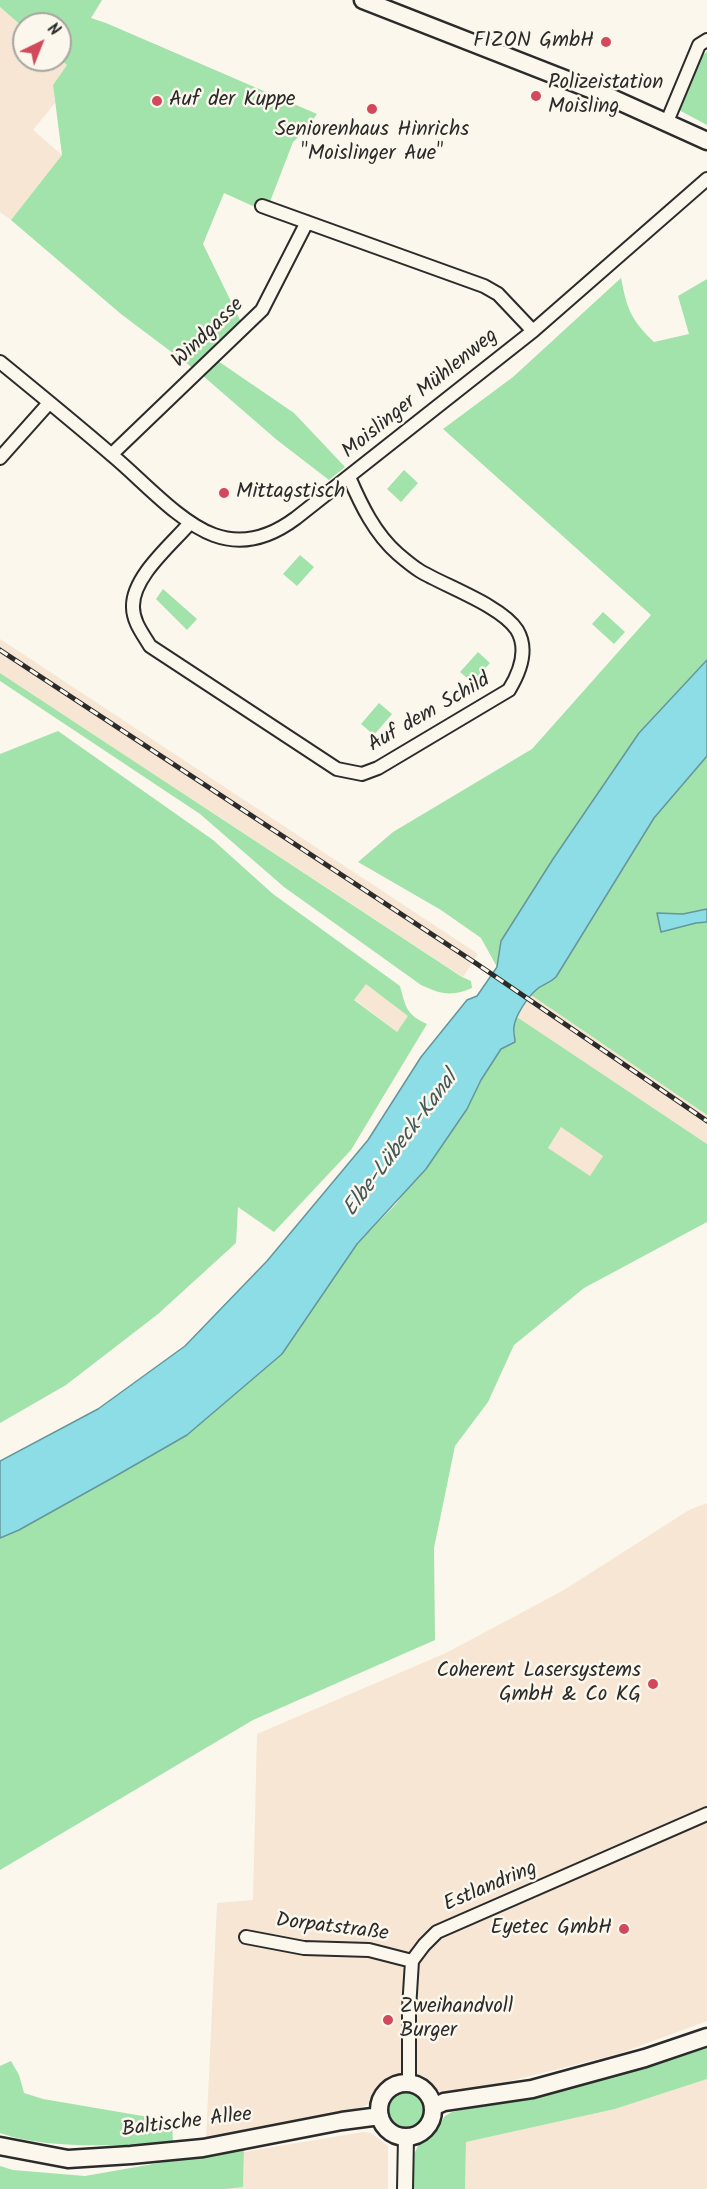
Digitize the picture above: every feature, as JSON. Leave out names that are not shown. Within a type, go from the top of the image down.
[{"type":"main road","points":[[363,0],[603,94],[707,141]]},
{"type":"main road","points":[[433,2107],[444,2102],[532,2089],[645,2058],[707,2037]]},
{"type":"main road","points":[[409,2084],[419,2087],[426,2092],[433,2107],[432,2117],[425,2129],[417,2135],[406,2137],[388,2130],[380,2116],[380,2105],[388,2090],[398,2085],[409,2084]]},
{"type":"main road","name":"Baltische Allee","points":[[0,2146],[68,2160],[203,2148],[342,2121],[380,2116]]},
{"type":"street","points":[[666,124],[699,45],[707,40]]},
{"type":"street","name":"Moislinger Mühlenweg","points":[[0,362],[112,454],[190,523],[215,536],[239,540],[258,538],[293,521],[533,331],[707,179]]},
{"type":"street","points":[[262,206],[484,286],[498,294],[533,331]]},
{"type":"street","name":"Windgasse","points":[[112,454],[262,310],[307,222]]},
{"type":"street","points":[[0,458],[49,403]]},
{"type":"street","name":"Auf dem Schild","points":[[190,523],[139,581],[133,607],[137,625],[150,646],[337,769],[362,774],[378,768],[509,690],[520,673],[523,652],[517,629],[498,612],[418,570],[396,552],[373,525],[349,477]]},
{"type":"street","name":"Estlandring","points":[[412,1961],[437,1932],[707,1814]]},
{"type":"street","name":"Dorpatstraße","points":[[246,1937],[304,1948],[369,1950],[412,1961]]},
{"type":"street","points":[[409,2084],[409,2009],[412,1961]]},
{"type":"street","points":[[405,2189],[406,2137]]},
{"type":"shaded area","points":[[0,7],[12,18],[12,72],[62,72],[53,85],[55,103],[33,130],[62,155],[11,220],[0,212]]},
{"type":"shaded area","points":[[0,639],[478,954],[463,977],[0,673]]},
{"type":"shaded area","points":[[366,983],[409,1016],[397,1032],[354,999]]},
{"type":"shaded area","points":[[531,995],[707,1115],[707,1144],[517,1017]]},
{"type":"shaded area","points":[[561,1127],[603,1156],[590,1177],[548,1148]]},
{"type":"shaded area","points":[[707,1503],[707,2021],[618,2054],[470,2091],[439,2091],[424,2078],[409,2075],[393,2078],[379,2088],[370,2103],[360,2108],[206,2139],[217,1903],[253,1900],[257,1734],[446,1653],[564,1590],[689,1510]]},
{"type":"shaded area","points":[[707,2079],[707,2189],[465,2189],[466,2142],[615,2109]]},
{"type":"shaded area","points":[[363,2132],[371,2133],[388,2146],[388,2189],[224,2189],[243,2186],[244,2152]]},
{"type":"green space","points":[[0,0],[102,0],[91,18],[317,114],[304,132],[293,142],[266,212],[224,193],[203,244],[242,324],[211,353],[218,361],[294,413],[345,467],[329,480],[277,440],[202,375],[121,314],[11,220],[62,155],[53,85],[62,72],[72,72],[72,12],[12,12],[12,18],[0,7]]},
{"type":"green space","points":[[707,52],[707,125],[677,109],[691,70]]},
{"type":"green space","points":[[621,278],[631,313],[654,342],[689,334],[678,296],[707,279],[707,660],[639,733],[501,941],[497,967],[481,938],[441,910],[358,862],[393,832],[532,749],[651,615],[443,429],[513,377]]},
{"type":"green space","points":[[404,470],[418,483],[401,502],[387,489]]},
{"type":"green space","points":[[300,555],[314,567],[297,586],[283,574]]},
{"type":"green space","points":[[163,589],[197,619],[187,630],[156,599]]},
{"type":"green space","points":[[603,612],[625,632],[614,644],[592,624]]},
{"type":"green space","points":[[478,652],[490,663],[472,682],[460,672]]},
{"type":"green space","points":[[0,673],[471,981],[472,988],[458,993],[446,993],[421,985],[284,887],[200,814],[0,681]]},
{"type":"green space","points":[[379,703],[392,714],[374,735],[361,724]]},
{"type":"green space","points":[[58,731],[213,840],[273,894],[400,986],[408,1010],[427,1024],[351,1150],[274,1232],[238,1207],[236,1243],[158,1314],[66,1385],[0,1423],[0,754]],"holes":[[[366,984],[408,1016],[397,1032],[354,1000]]]},
{"type":"green space","points":[[707,756],[707,909],[683,914],[657,914],[696,923],[707,922],[707,1115],[531,995],[556,977],[651,822]]},
{"type":"green space","points":[[517,1017],[707,1144],[707,1222],[584,1288],[514,1345],[488,1402],[455,1446],[434,1548],[435,1640],[253,1720],[0,1870],[0,1538],[19,1530],[187,1435],[282,1354],[357,1244],[396,1204],[467,1109],[481,1080],[501,1049],[515,1042],[514,1027]],"holes":[[[561,1127],[603,1156],[590,1176],[548,1148]]]},
{"type":"green space","points":[[707,2046],[707,2079],[615,2109],[466,2142],[465,2189],[414,2189],[414,2154],[419,2144],[435,2132],[445,2116],[452,2112],[607,2078]]},
{"type":"green space","points":[[11,2061],[19,2075],[24,2093],[43,2099],[172,2121],[173,2144],[63,2144],[20,2139],[0,2133],[0,2066]]},
{"type":"green space","points":[[407,2088],[421,2095],[428,2109],[421,2123],[407,2130],[393,2123],[386,2109],[393,2095]]},
{"type":"green space","points":[[244,2148],[243,2187],[224,2189],[0,2189],[0,2166],[13,2170],[85,2176]]},
{"type":"water","name":"Elbe-Lübeck-Kanal","points":[[707,660],[707,756],[654,818],[556,977],[538,988],[525,1002],[515,1023],[515,1042],[501,1049],[481,1080],[467,1109],[426,1169],[357,1244],[282,1354],[187,1435],[19,1530],[0,1538],[0,1461],[98,1409],[185,1346],[267,1261],[368,1140],[421,1057],[467,1000],[477,996],[497,967],[501,941],[553,859],[639,733]]},
{"type":"water","points":[[707,909],[707,922],[661,932],[657,913],[683,914]]},
{"type":"railway","points":[[0,650],[477,964],[707,1121]]},
{"type":"place","name":"FIZON GmbH","points":[[606,42]]},
{"type":"place","name":"Polizeistation Moisling","points":[[536,96]]},
{"type":"place","name":"Auf der Kuppe","points":[[157,101]]},
{"type":"place","name":"Seniorenhaus Hinrichs \"Moislinger Aue\"","points":[[372,109]]},
{"type":"place","name":"Mittagstisch","points":[[224,493]]},
{"type":"place","name":"Coherent Lasersystems GmbH & Co KG","points":[[653,1684]]},
{"type":"place","name":"Eyetec GmbH","points":[[624,1929]]},
{"type":"place","name":"Zweihandvoll Burger","points":[[388,2020]]}]
